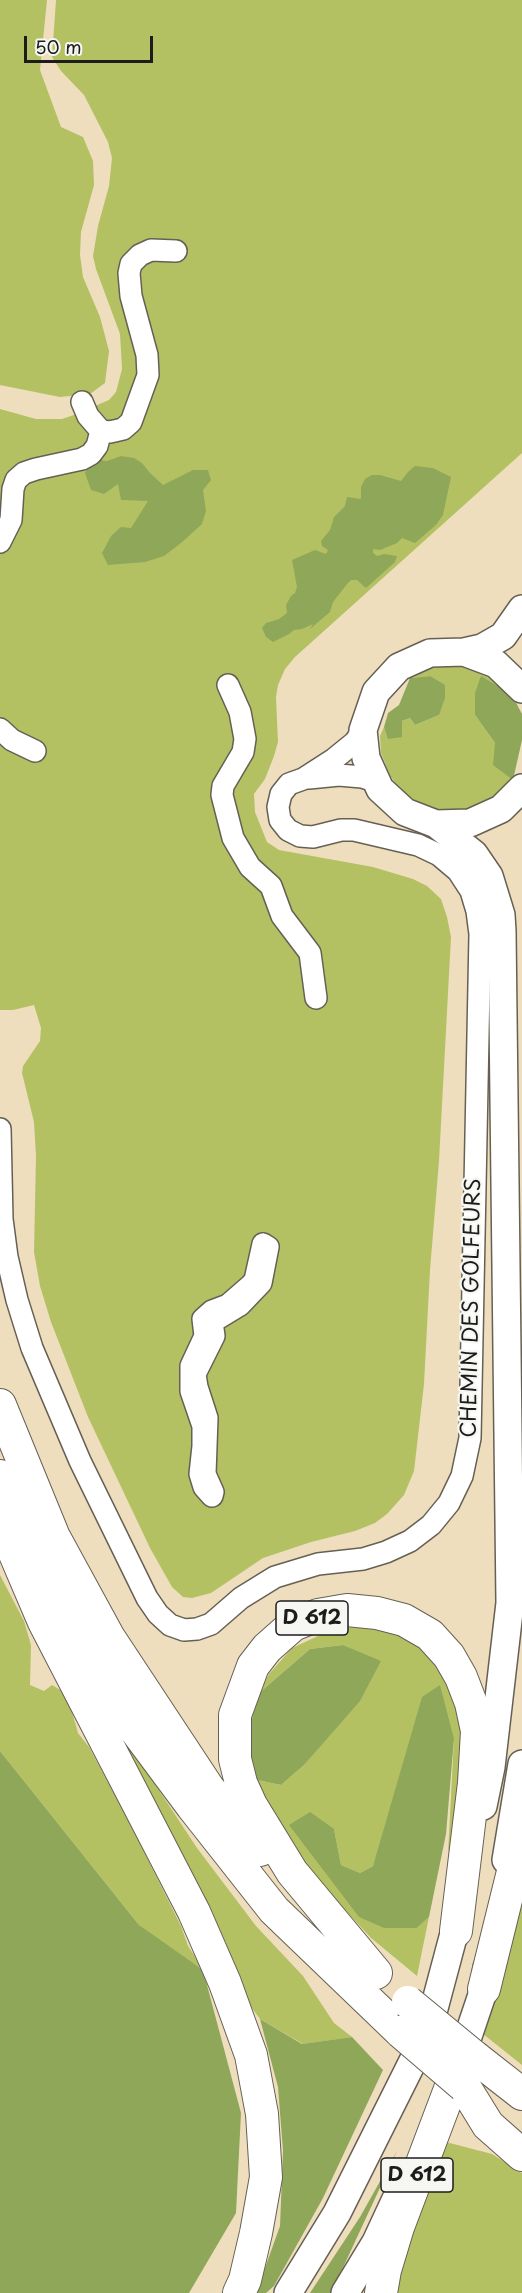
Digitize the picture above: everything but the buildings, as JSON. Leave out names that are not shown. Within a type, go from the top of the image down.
[{"type":"highway","name":"D 612","points":[[0,1405],[54,1537],[108,1636],[216,1797],[297,1893],[474,2069],[522,2130]]},
{"type":"highway","name":"D 612","points":[[0,1476],[32,1547],[80,1640],[134,1728],[274,1910],[401,2032],[522,2091]]},
{"type":"highway","points":[[0,1519],[44,1622],[194,1912],[225,1983],[251,2055],[262,2114],[266,2177],[256,2233],[240,2293]]},
{"type":"highway","name":"D 612","points":[[376,1973],[292,1872],[251,1805],[241,1782],[235,1759],[235,1715],[253,1666],[267,1648],[293,1625],[318,1615],[347,1610],[377,1613],[404,1620],[430,1635],[449,1656],[461,1677],[471,1703],[477,1731],[474,1783],[456,1931]]},
{"type":"highway","points":[[484,1989],[522,1835]]},
{"type":"highway","name":"D 612","points":[[474,2069],[488,2125],[522,2155]]},
{"type":"highway","name":"D 612","points":[[381,2293],[385,2270],[398,2227],[474,2069]]},
{"type":"main road","points":[[288,2293],[337,2213],[428,2031],[456,1931],[491,1767],[510,1604],[501,915],[489,876],[474,854],[436,824],[405,812],[380,789],[366,758],[363,730],[376,692],[399,667],[430,653],[464,652],[482,648],[502,636],[522,609]]},
{"type":"main road","points":[[464,652],[496,664],[522,685]]},
{"type":"main road","points":[[436,824],[470,823],[501,809],[522,788]]},
{"type":"main road","points":[[522,799],[522,815]]},
{"type":"main road","points":[[345,2293],[474,2069],[484,1989],[522,1764]]},
{"type":"street","points":[[82,402],[88,416],[100,431],[110,432],[123,429],[131,422],[148,375],[147,355],[129,288],[131,264],[140,255],[151,250],[176,251]]},
{"type":"street","points":[[0,542],[11,520],[13,489],[16,480],[36,469],[82,459],[91,454],[97,446],[100,431]]},
{"type":"street","points":[[228,685],[240,711],[245,739],[243,752],[223,786],[222,795],[233,838],[250,867],[271,886],[282,916],[310,952],[315,998]]},
{"type":"street","points":[[0,729],[12,740],[35,751]]},
{"type":"street","name":"CHEMIN DES GOLFEURS","points":[[0,1129],[2,1219],[7,1257],[29,1338],[80,1461],[147,1598],[158,1614],[170,1624],[184,1630],[197,1629],[211,1624],[241,1598],[275,1577],[318,1564],[363,1559],[386,1552],[410,1541],[431,1525],[449,1503],[462,1476],[470,1438],[480,946],[477,911],[471,891],[458,872],[438,855],[418,845],[354,830],[341,830],[313,837],[300,836],[288,830],[280,820],[278,807],[281,794],[289,784],[303,779],[334,759],[355,742],[363,730]]},
{"type":"street","points":[[303,779],[339,775],[362,777],[375,781]]},
{"type":"street","points":[[263,1244],[268,1246],[261,1283],[240,1305],[212,1322],[214,1336],[195,1374],[207,1418],[205,1474],[213,1492],[212,1497],[204,1487],[200,1474],[203,1446],[202,1426],[191,1391],[191,1366],[205,1336],[203,1319],[212,1311],[228,1305],[251,1286],[255,1280],[261,1247],[263,1244]]},
{"type":"green space","points":[[0,0],[47,0],[40,70],[61,127],[83,137],[93,161],[94,185],[81,232],[80,255],[83,277],[100,317],[109,351],[105,383],[90,394],[60,397],[0,385]]},
{"type":"green space","points":[[56,0],[522,0],[522,453],[295,657],[285,669],[276,697],[278,742],[265,779],[254,794],[255,812],[267,842],[279,850],[373,867],[413,879],[427,886],[441,899],[447,917],[451,937],[439,1161],[424,1384],[414,1471],[404,1495],[387,1514],[375,1523],[263,1558],[211,1593],[192,1598],[183,1597],[172,1587],[150,1548],[88,1417],[51,1322],[40,1286],[34,1252],[36,1156],[34,1122],[22,1073],[23,1066],[40,1041],[41,1028],[34,1005],[13,1010],[0,1010],[0,409],[36,419],[62,419],[109,400],[116,392],[122,369],[120,334],[93,256],[98,226],[109,186],[112,158],[108,142],[84,95],[61,71],[52,57]]},
{"type":"green space","points":[[121,456],[134,458],[142,463],[163,485],[193,470],[208,470],[211,480],[203,490],[206,511],[202,524],[181,543],[164,556],[145,562],[108,565],[102,553],[111,536],[121,527],[131,528],[148,501],[121,500],[118,484],[104,494],[91,490],[85,473],[93,459],[107,461]]},
{"type":"green space","points":[[415,466],[433,468],[451,477],[443,515],[436,525],[415,543],[402,538],[397,543],[380,550],[373,549],[373,553],[377,556],[384,554],[397,556],[395,562],[366,588],[357,580],[351,580],[333,602],[330,612],[310,629],[313,624],[294,630],[273,642],[266,637],[262,628],[266,623],[279,619],[287,613],[286,605],[295,593],[297,587],[292,560],[315,550],[326,554],[328,550],[322,546],[321,541],[330,530],[334,517],[345,506],[347,497],[361,499],[361,487],[365,479],[372,475],[380,475],[401,481]]},
{"type":"green space","points":[[473,665],[485,671],[512,695],[475,715],[495,743],[513,780],[503,795],[477,810],[436,812],[417,804],[400,791],[381,753],[380,736],[384,727],[389,739],[402,721],[410,718],[415,725],[439,715],[430,676],[410,678],[427,666]]},
{"type":"green space","points":[[430,676],[445,685],[445,698],[439,715],[415,725],[410,718],[402,721],[402,737],[388,739],[384,727],[388,713],[399,705],[410,678]]},
{"type":"green space","points":[[481,676],[512,695],[522,714],[522,740],[513,780],[493,765],[495,743],[475,715],[475,693]]},
{"type":"green space","points":[[0,1575],[24,1621],[31,1645],[30,1685],[44,1691],[52,1685],[67,1694],[78,1733],[89,1747],[126,1816],[181,1926],[188,1946],[204,1970],[162,1945],[139,1925],[0,1751]]},
{"type":"green space","points":[[356,1626],[391,1627],[425,1643],[457,1700],[465,1744],[461,1790],[448,1853],[454,1739],[383,1838],[373,1866],[360,1873],[341,1865],[334,1829],[290,1825],[417,1928],[429,1917],[417,1976],[371,1938],[312,1874],[277,1822],[257,1780],[281,1785],[304,1765],[380,1662],[343,1645],[310,1649],[258,1694],[269,1674],[292,1648],[318,1636]]},
{"type":"green space","points":[[343,1645],[381,1661],[360,1701],[304,1765],[281,1785],[257,1780],[247,1740],[258,1694],[310,1649]]},
{"type":"green space","points":[[440,1685],[454,1739],[446,1834],[429,1917],[417,1928],[384,1928],[359,1917],[289,1825],[310,1812],[334,1829],[341,1865],[360,1873],[373,1866],[422,1697]]},
{"type":"green space","points":[[97,1696],[197,1848],[256,1926],[303,1976],[334,2023],[352,2037],[303,2044],[260,2019],[246,2000],[160,1812]]},
{"type":"green space","points":[[0,1751],[139,1925],[203,1970],[241,2113],[236,2213],[189,2293],[0,2293]]},
{"type":"green space","points":[[522,1887],[522,2065],[483,2034],[514,1928]]},
{"type":"green space","points":[[260,2019],[302,2044],[352,2037],[383,2070],[323,2198],[274,2286],[266,2293],[256,2293],[280,2226],[283,2151],[278,2087]]},
{"type":"green space","points":[[442,2141],[492,2154],[522,2173],[522,2293],[391,2293]]},
{"type":"green space","points":[[397,2151],[334,2287],[330,2293],[310,2293],[360,2217]]}]
